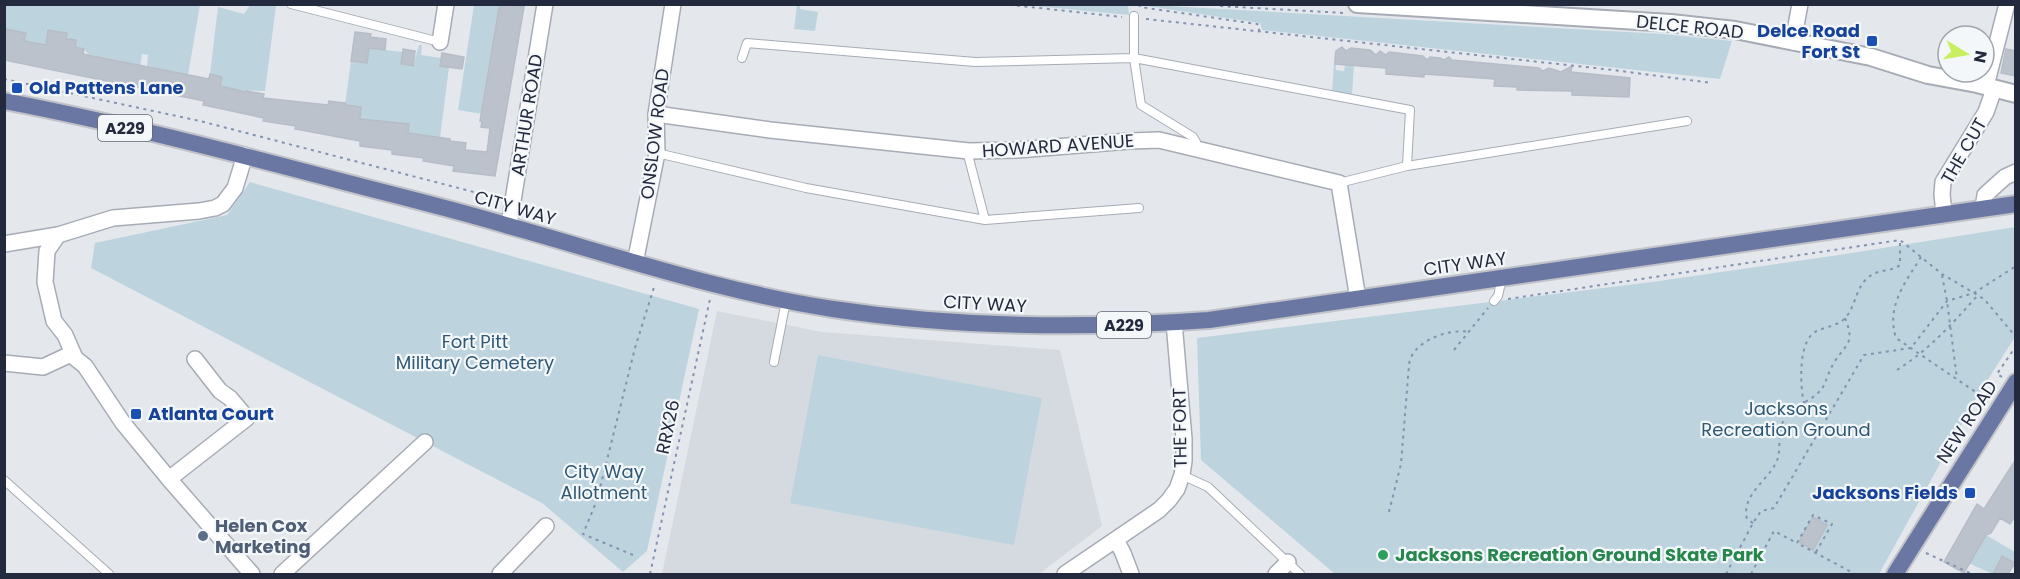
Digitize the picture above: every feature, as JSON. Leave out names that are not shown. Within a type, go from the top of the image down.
[{"type":"main road","name":"CITY WAY","points":[[4,101],[245,155],[509,225],[659,270],[786,301],[888,316],[985,325],[1089,326],[1209,320],[2016,204]]},
{"type":"main road","name":"NEW ROAD","points":[[1895,574],[2016,382]]},
{"type":"street","points":[[440,42],[446,4]]},
{"type":"street","name":"ARTHUR ROAD","points":[[509,225],[545,4]]},
{"type":"street","name":"ONSLOW ROAD","points":[[635,263],[657,153],[656,114],[673,4]]},
{"type":"street","points":[[1793,42],[1800,4]]},
{"type":"street","name":"THE CUT","points":[[1944,214],[1941,194],[1943,182],[1986,112],[2007,4]]},
{"type":"street","name":"DELCE ROAD","points":[[1356,9],[1440,7],[1565,10],[1734,30],[1881,60],[1939,77],[2016,94]]},
{"type":"street","name":"HOWARD AVENUE","points":[[656,114],[792,132],[967,151],[1017,150],[1149,140],[1195,148],[1339,183]]},
{"type":"street","points":[[4,244],[58,235],[113,218],[214,208],[223,204],[235,188],[245,155]]},
{"type":"street","points":[[1983,208],[1984,195],[2005,177],[2016,172]]},
{"type":"street","points":[[1339,183],[1358,299]]},
{"type":"street","points":[[58,235],[47,251],[45,282],[53,318],[65,335],[72,353],[84,366],[123,423],[252,574]]},
{"type":"street","name":"THE FORT","points":[[1065,574],[1166,503],[1177,489],[1182,475],[1184,439],[1174,322]]},
{"type":"street","points":[[4,363],[43,367],[72,353]]},
{"type":"street","points":[[169,479],[247,418],[230,398],[220,391],[195,359]]},
{"type":"street","points":[[282,574],[425,442]]},
{"type":"street","points":[[500,574],[546,526]]},
{"type":"street","points":[[1116,540],[1124,553],[1131,574]]},
{"type":"street","points":[[1276,574],[1288,562]]},
{"type":"lane","points":[[291,4],[440,42]]},
{"type":"lane","points":[[1134,17],[1134,58],[1142,107],[1193,137],[1196,142],[1195,148]]},
{"type":"lane","points":[[742,58],[747,43],[975,62],[1134,58],[1410,110],[1407,166]]},
{"type":"lane","points":[[1339,183],[1407,166],[1687,121]]},
{"type":"lane","points":[[967,151],[985,220]]},
{"type":"lane","points":[[657,153],[806,188],[985,220],[1139,208]]},
{"type":"lane","points":[[1494,301],[1498,296],[1502,278]]},
{"type":"lane","points":[[774,362],[786,301]]},
{"type":"lane","points":[[1182,475],[1208,487],[1300,574]]},
{"type":"lane","points":[[4,480],[109,574]]},
{"type":"path","points":[[1002,4],[1612,70],[1712,83]]},
{"type":"path","points":[[1139,4],[1140,7],[1257,24],[1258,32]]},
{"type":"path","points":[[1213,4],[1356,9]]},
{"type":"path","points":[[4,78],[200,121],[514,202]]},
{"type":"path","points":[[1892,237],[1893,243]]},
{"type":"path","points":[[1454,350],[1494,301],[1893,243],[1900,240]]},
{"type":"path","points":[[1900,240],[1942,274],[1976,294],[1991,307],[2016,337]]},
{"type":"path","points":[[1804,403],[1802,364],[1804,347],[1812,334],[1843,321],[1849,314],[1860,285],[1870,275],[1900,265],[1900,240]]},
{"type":"path","points":[[1921,257],[1897,296],[1892,325],[1896,338],[1978,395]]},
{"type":"path","points":[[1897,370],[1921,355],[1951,326],[1976,294],[2016,266]]},
{"type":"path","points":[[633,555],[584,534],[597,500],[635,348],[659,270]]},
{"type":"path","points":[[1942,274],[1957,379]]},
{"type":"path","name":"RRX26","points":[[650,574],[713,284]]},
{"type":"path","points":[[1726,574],[1761,511],[1774,508],[1864,355],[1911,348],[1947,301],[1976,294]]},
{"type":"path","points":[[1753,523],[1748,519],[1745,510],[1748,501],[1775,464],[1778,456],[1779,428],[1785,417],[1824,388],[1836,359],[1848,347],[1849,328],[1845,318]]},
{"type":"path","points":[[1389,512],[1401,464],[1408,365],[1411,353],[1427,340],[1462,330],[1469,332]]},
{"type":"path","points":[[1997,374],[2016,346]]},
{"type":"path","points":[[1797,543],[1814,515],[1832,524],[1816,552]]},
{"type":"path","points":[[1751,574],[1774,531],[1855,574]]},
{"type":"path","points":[[1912,546],[1972,574]]},
{"type":"shaded area","points":[[717,311],[822,332],[1060,350],[1102,526],[1039,574],[662,574]]},
{"type":"green space","points":[[272,4],[276,6],[265,91],[219,90],[222,77],[210,74],[218,7],[244,14],[250,5]]},
{"type":"green space","points":[[4,5],[200,5],[188,75],[147,66],[148,55],[142,54],[140,66],[88,54],[84,49],[75,47],[75,40],[66,41],[67,33],[49,30],[46,45],[24,41],[25,33],[7,29],[5,37]]},
{"type":"green space","points":[[474,5],[501,5],[505,9],[499,8],[498,14],[504,16],[497,17],[487,76],[493,91],[485,90],[483,101],[489,115],[458,110]]},
{"type":"green space","points":[[797,5],[800,5],[800,9],[818,12],[815,31],[794,29]]},
{"type":"green space","points":[[1024,5],[1128,5],[1129,15]]},
{"type":"green space","points":[[1147,6],[1663,34],[1732,41],[1720,79],[1262,30],[1260,23]]},
{"type":"green space","points":[[419,45],[422,45],[421,55],[441,58],[440,66],[449,67],[440,138],[416,149],[418,134],[408,133],[409,124],[395,122],[388,126],[360,119],[361,107],[345,105],[351,61],[367,63],[369,48],[402,52],[401,64],[413,66]]},
{"type":"green space","points":[[1335,48],[1336,70],[1344,71],[1345,65],[1354,65],[1352,95],[1332,92]]},
{"type":"green space","name":"Fort Pitt Military Cemetery","points":[[250,182],[699,309],[647,551],[623,572],[542,503],[91,268],[95,243],[227,215]]},
{"type":"green space","name":"Jacksons Recreation Ground","points":[[2015,227],[2015,337],[1978,395],[1879,574],[1335,574],[1201,460],[1197,338],[1652,282]]},
{"type":"green space","points":[[818,355],[1042,398],[1014,545],[790,503]]},
{"type":"green space","points":[[1986,535],[2015,552],[2015,563],[2002,557],[1993,574],[1966,562]]},
{"type":"building","points":[[501,4],[524,7],[495,176],[453,171],[454,166],[423,161],[424,158],[392,154],[392,150],[360,146],[360,141],[263,121],[264,118],[203,105],[204,101],[4,60],[6,29],[26,33],[24,41],[46,45],[48,30],[67,33],[66,39],[76,40],[75,47],[84,49],[83,54],[209,79],[210,74],[222,77],[220,86],[264,94],[263,98],[328,105],[329,101],[346,103],[345,105],[361,107],[360,119],[409,124],[408,133],[450,139],[450,141],[466,143],[465,150],[487,152],[490,128],[481,127],[482,122],[480,121]]},
{"type":"building","points":[[355,32],[386,39],[385,50],[369,48],[367,63],[351,61]]},
{"type":"building","points":[[1342,47],[1346,51],[1351,48],[1370,50],[1376,55],[1380,51],[1386,55],[1389,52],[1423,56],[1427,60],[1430,57],[1444,60],[1449,57],[1452,60],[1539,68],[1543,71],[1549,68],[1561,72],[1572,66],[1571,72],[1630,78],[1629,97],[1572,95],[1572,91],[1517,90],[1517,87],[1494,86],[1495,79],[1386,74],[1386,68],[1335,64],[1336,51]]},
{"type":"building","points":[[403,49],[415,51],[413,66],[401,64]]},
{"type":"building","points":[[2006,49],[2016,51],[2016,76],[2001,73]]},
{"type":"building","points":[[442,53],[464,57],[462,69],[440,66]]},
{"type":"building","points":[[2016,459],[2016,514],[2010,524],[2000,518],[1991,533],[1986,535],[1964,573],[1944,562],[1977,504],[1984,509]]},
{"type":"building","points":[[1813,517],[1827,525],[1813,550],[1799,542]]},
{"type":"building","points":[[2002,556],[2015,563],[2008,574],[1993,574]]},
{"type":"place","name":"Delce Road Fort St","points":[[1872,41]]},
{"type":"place","name":"Old Pattens Lane","points":[[17,88]]},
{"type":"place","name":"Atlanta Court","points":[[136,414]]},
{"type":"place","name":"Jacksons Fields","points":[[1970,493]]},
{"type":"place","name":"Helen Cox Marketing","points":[[203,536]]},
{"type":"place","name":"Jacksons Recreation Ground Skate Park","points":[[1383,555]]},
{"type":"park label","name":"City Way Allotment","points":[[604,482]]}]
